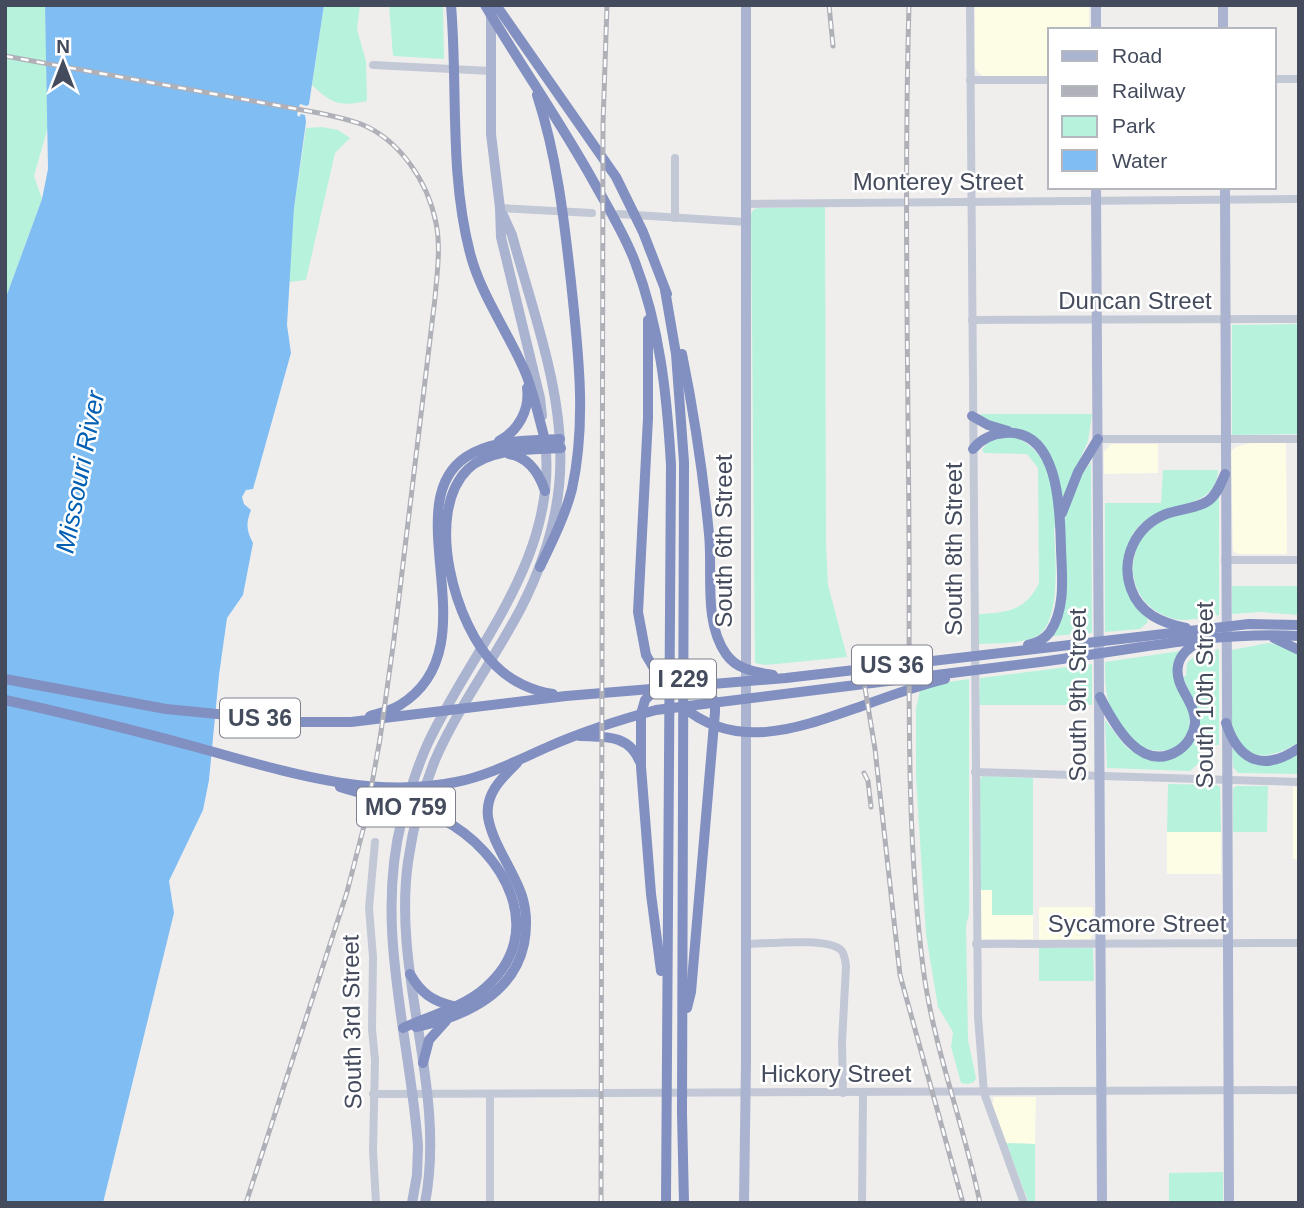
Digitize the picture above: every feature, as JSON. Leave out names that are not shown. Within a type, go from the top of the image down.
[{"type":"highway","points":[[451,5],[456,167],[460,209],[471,257],[494,312],[526,375],[545,445]]},
{"type":"highway","name":"I 229","points":[[485,5],[570,139],[620,228],[647,300],[661,359],[668,410],[671,465],[666,1203]]},
{"type":"highway","name":"I 229","points":[[493,5],[616,177],[643,232],[665,290],[676,354],[684,462],[684,1203]]},
{"type":"highway","points":[[517,36],[543,114],[557,171],[577,338],[580,399],[578,450],[572,489],[540,568]]},
{"type":"highway","points":[[665,290],[681,350],[695,425],[709,535],[711,602],[719,641],[737,665],[749,671],[786,678]]},
{"type":"highway","points":[[647,300],[649,369],[638,612],[646,655],[672,698],[701,721],[721,728],[750,732],[783,731],[919,686],[998,667]]},
{"type":"highway","points":[[526,375],[528,397],[525,412],[517,426],[507,437],[466,457],[447,479],[439,514],[444,565],[459,604],[483,652],[506,675],[525,686],[547,693],[570,695]]},
{"type":"highway","points":[[972,416],[1032,442],[1051,466],[1057,486],[1061,523],[1062,595],[1052,627],[1044,639],[1037,643],[998,653]]},
{"type":"highway","points":[[973,449],[988,436],[1013,432]]},
{"type":"highway","points":[[1061,523],[1065,501],[1072,485],[1098,439]]},
{"type":"highway","points":[[485,449],[512,442],[545,445]]},
{"type":"highway","points":[[351,722],[398,707],[418,691],[432,670],[443,638],[444,565],[450,504],[457,484],[468,469],[483,458],[560,443]]},
{"type":"highway","points":[[502,453],[517,456],[531,465],[541,477],[545,491]]},
{"type":"highway","points":[[1100,697],[1121,734],[1131,745],[1157,756],[1177,752],[1191,736],[1195,723],[1193,709],[1178,677],[1178,664],[1199,633],[1169,624],[1149,614],[1141,606],[1131,589],[1128,559],[1134,541],[1146,526],[1167,513],[1208,501],[1217,491],[1225,474]]},
{"type":"highway","name":"US 36","points":[[5,701],[100,722],[314,779],[404,788],[457,782],[573,736],[641,714],[715,702],[1071,658],[1249,624],[1299,625]]},
{"type":"highway","name":"US 36","points":[[5,679],[166,709],[300,722],[351,722],[570,695],[786,678],[1123,638],[1199,633],[1299,636]]},
{"type":"highway","points":[[1265,636],[1283,641],[1299,650]]},
{"type":"highway","points":[[682,1031],[691,992],[715,702],[702,686]]},
{"type":"highway","points":[[655,690],[645,700],[641,714],[639,751],[651,894],[666,1018]]},
{"type":"highway","points":[[1226,723],[1236,746],[1253,759],[1278,758],[1299,748]]},
{"type":"highway","points":[[573,736],[618,739],[639,751]]},
{"type":"highway","points":[[403,1028],[447,1020],[482,1003],[512,975],[522,954],[526,913],[522,895],[488,816],[490,794],[495,785],[524,757]]},
{"type":"highway","points":[[314,779],[424,811],[460,828],[490,858],[505,878],[514,901],[517,919],[509,958],[483,990],[417,1025]]},
{"type":"highway","points":[[410,974],[418,988],[427,996],[453,1006]]},
{"type":"highway","points":[[423,1063],[429,1040],[447,1020]]},
{"type":"main road","points":[[493,5],[492,159],[500,208],[501,237],[540,398],[545,445]]},
{"type":"main road","name":"South 6th Street","points":[[744,1203],[746,5]]},
{"type":"main road","points":[[1096,5],[1096,28]]},
{"type":"main road","points":[[1223,5],[1223,28]]},
{"type":"main road","name":"South 9th Street","points":[[1096,189],[1102,1203]]},
{"type":"main road","name":"South 10th Street","points":[[1224,189],[1229,1203]]},
{"type":"main road","points":[[500,208],[512,235],[535,319],[553,391],[560,443],[559,485],[540,568]]},
{"type":"main road","name":"MO 759","points":[[412,1203],[418,1146],[393,958],[391,918],[394,864],[402,820],[428,744],[514,591],[528,561],[545,491],[545,445]]},
{"type":"main road","name":"MO 759","points":[[425,1203],[431,1150],[428,1093],[405,924],[405,892],[413,831],[435,760],[520,610],[540,568]]},
{"type":"street","name":"South 8th Street","points":[[970,5],[978,1017],[984,1093],[1024,1203]]},
{"type":"street","points":[[373,65],[491,71]]},
{"type":"street","points":[[1276,79],[1299,79]]},
{"type":"street","points":[[970,80],[1048,80]]},
{"type":"street","points":[[675,158],[675,218]]},
{"type":"street","name":"Monterey Street","points":[[746,204],[1299,199]]},
{"type":"street","points":[[500,208],[592,213]]},
{"type":"street","points":[[619,214],[746,222]]},
{"type":"street","name":"Duncan Street","points":[[972,320],[1299,319]]},
{"type":"street","points":[[1098,439],[1299,439]]},
{"type":"street","points":[[1225,560],[1299,560]]},
{"type":"street","points":[[975,772],[1299,782]]},
{"type":"street","name":"South 3rd Street","points":[[375,842],[369,908],[375,1060],[373,1150],[376,1203]]},
{"type":"street","name":"Sycamore Street","points":[[976,944],[1299,943]]},
{"type":"street","points":[[746,944],[829,945],[839,948],[844,954],[843,1093]]},
{"type":"street","name":"Hickory Street","points":[[373,1094],[1299,1090]]},
{"type":"street","points":[[862,1203],[863,1093]]},
{"type":"street","points":[[490,1095],[490,1203]]},
{"type":"shaded area","points":[[975,5],[1089,5],[1089,28],[1048,28],[1048,76],[982,76],[975,69]]},
{"type":"shaded area","points":[[1250,443],[1286,443],[1287,554],[1238,554],[1233,551],[1231,451]]},
{"type":"shaded area","points":[[1111,444],[1158,444],[1158,473],[1104,474],[1104,452]]},
{"type":"shaded area","points":[[1293,787],[1299,787],[1299,859],[1293,859]]},
{"type":"shaded area","points":[[1167,832],[1221,832],[1221,874],[1167,874]]},
{"type":"shaded area","points":[[979,890],[993,890],[993,915],[1033,915],[1033,939],[982,939]]},
{"type":"shaded area","points":[[1039,907],[1093,907],[1092,936],[1090,939],[1039,940]]},
{"type":"shaded area","points":[[994,1097],[1036,1097],[1035,1144],[1006,1143],[992,1105]]},
{"type":"green space","points":[[5,5],[45,5],[48,127],[34,176],[42,199],[5,300]]},
{"type":"green space","points":[[324,5],[360,5],[357,30],[366,61],[367,101],[343,104],[331,100],[312,85]]},
{"type":"green space","points":[[389,5],[443,5],[444,59],[393,56]]},
{"type":"green space","points":[[306,128],[338,130],[350,138],[335,153],[306,280],[289,282],[294,208]]},
{"type":"green space","points":[[825,207],[826,545],[828,585],[847,657],[766,665],[755,663],[751,214],[754,209],[759,208]]},
{"type":"green space","points":[[1299,324],[1299,434],[1232,435],[1232,325]]},
{"type":"green space","points":[[980,414],[1092,414],[1088,441],[1062,500],[1054,465],[1040,443],[1018,430],[984,419]]},
{"type":"green space","points":[[1016,437],[1040,456],[1050,481],[1056,516],[1053,606],[1043,632],[1033,638],[978,644],[979,614],[1014,609],[1028,600],[1039,583],[1038,468],[1027,454],[984,453],[982,450],[990,439]]},
{"type":"green space","points":[[1091,462],[1092,633],[1052,636],[1066,510],[1077,481]]},
{"type":"green space","points":[[1163,470],[1218,470],[1214,485],[1205,495],[1147,520],[1135,531],[1126,552],[1124,568],[1148,622],[1140,629],[1105,632],[1105,503],[1161,503]]},
{"type":"green space","points":[[1219,493],[1219,615],[1182,620],[1161,614],[1145,602],[1135,585],[1133,565],[1138,543],[1166,518]]},
{"type":"green space","points":[[1232,586],[1299,586],[1299,615],[1261,612],[1232,614]]},
{"type":"green space","points":[[1268,643],[1278,644],[1299,654],[1299,742],[1277,753],[1259,755],[1243,748],[1234,735],[1231,712],[1232,650]]},
{"type":"green space","points":[[1216,649],[1219,650],[1219,745],[1215,745],[1209,752],[1205,748],[1197,757],[1201,761],[1190,771],[1107,768],[1105,720],[1126,747],[1143,757],[1180,754],[1198,712],[1183,677],[1186,676],[1187,663],[1198,653],[1215,653]]},
{"type":"green space","points":[[1180,651],[1178,672],[1190,716],[1189,727],[1185,738],[1174,748],[1160,751],[1145,748],[1130,739],[1110,709],[1105,682],[1105,662]]},
{"type":"green space","points":[[1092,664],[1092,705],[979,705],[980,678]]},
{"type":"green space","points":[[969,679],[969,914],[966,925],[968,1040],[976,1078],[968,1084],[961,1083],[951,1047],[953,1032],[938,1007],[926,935],[916,778],[916,708],[921,686]]},
{"type":"green space","points":[[1232,748],[1242,757],[1299,753],[1299,774],[1238,773],[1233,767]]},
{"type":"green space","points":[[983,776],[1033,778],[1033,915],[992,915],[992,890],[979,890],[979,780]]},
{"type":"green space","points":[[1168,784],[1220,787],[1221,832],[1167,832]]},
{"type":"green space","points":[[1236,786],[1268,786],[1267,832],[1233,832],[1233,789]]},
{"type":"green space","points":[[1039,947],[1093,948],[1094,981],[1039,981]]},
{"type":"green space","points":[[1006,1143],[1035,1144],[1035,1203],[1029,1203]]},
{"type":"green space","points":[[1223,1172],[1223,1203],[1169,1203],[1169,1173]]},
{"type":"water","name":"Missouri River","points":[[45,5],[324,5],[309,104],[300,104],[297,115],[305,115],[306,122],[294,208],[287,325],[291,353],[253,489],[246,490],[242,497],[244,504],[251,510],[248,526],[253,543],[243,595],[227,618],[209,780],[203,810],[169,881],[174,913],[103,1203],[5,1203],[5,300],[42,199],[48,169]]},
{"type":"railway","points":[[601,1203],[603,124],[607,5]]},
{"type":"railway","points":[[829,5],[833,46]]},
{"type":"railway","points":[[909,5],[907,272],[913,860],[928,997],[980,1203]]},
{"type":"railway","points":[[5,56],[319,113],[361,124],[388,140],[410,164],[426,192],[436,223],[438,251],[435,298],[394,639],[365,822],[347,892],[246,1203]]},
{"type":"railway","points":[[865,688],[875,749],[900,975],[963,1203]]},
{"type":"railway","points":[[864,773],[868,781],[871,807]]}]
